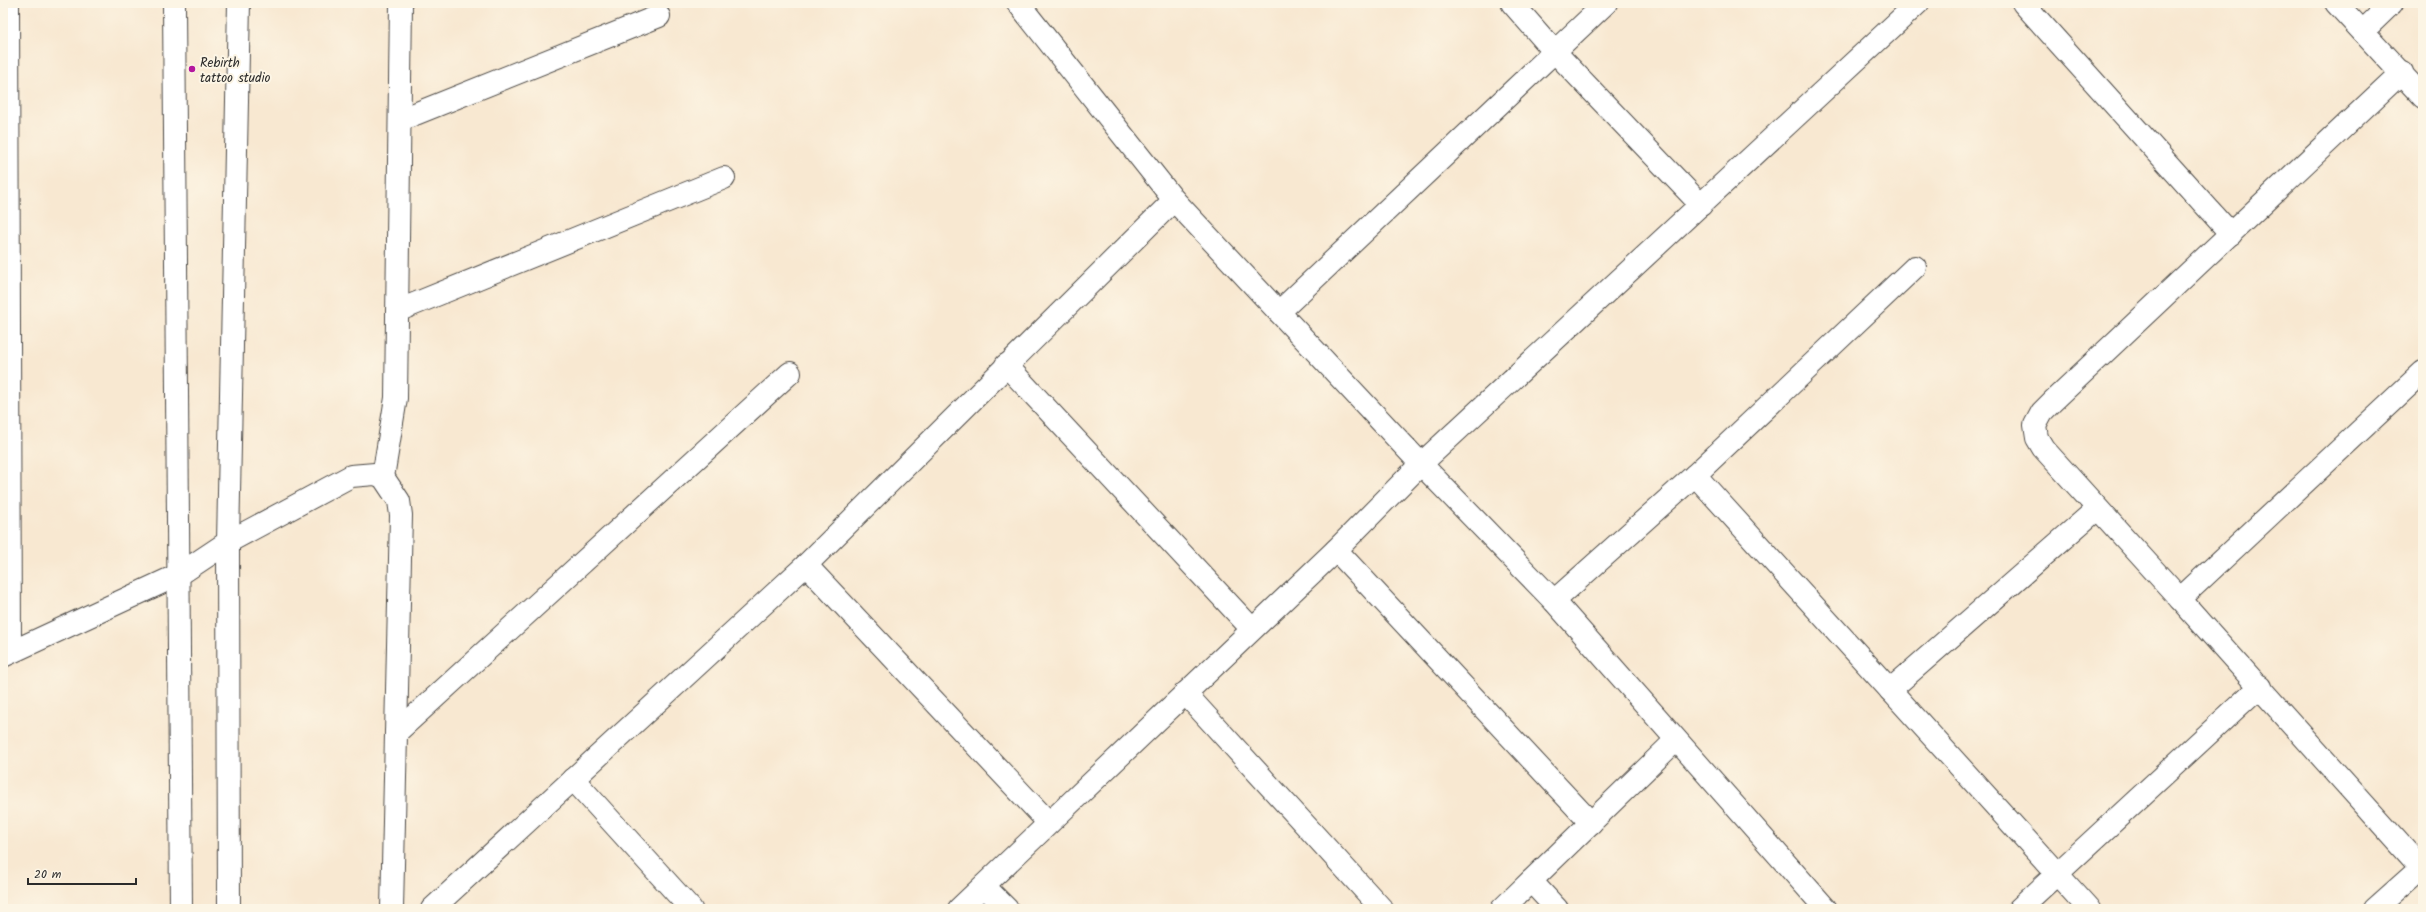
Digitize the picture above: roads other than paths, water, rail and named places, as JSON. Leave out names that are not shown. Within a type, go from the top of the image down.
[{"type":"street","points":[[8,3],[6,309],[7,653],[180,574],[228,542],[351,476],[375,474],[383,477],[399,501],[401,515],[392,909]]},
{"type":"street","points":[[174,3],[180,574],[181,909]]},
{"type":"street","points":[[230,909],[228,542],[239,3]]},
{"type":"street","points":[[383,477],[396,398],[401,3]]},
{"type":"street","points":[[1018,3],[1174,200],[1421,464],[1554,601],[1676,741],[1826,909]]},
{"type":"street","points":[[1512,3],[1554,51],[1701,205]]},
{"type":"street","points":[[1279,312],[1606,3]]},
{"type":"street","points":[[959,909],[1336,550],[1421,464],[1918,3]]},
{"type":"street","points":[[2023,3],[2231,234]]},
{"type":"street","points":[[2336,3],[2423,96]]},
{"type":"street","points":[[2363,31],[2392,3]]},
{"type":"street","points":[[400,120],[659,16]]},
{"type":"street","points":[[2375,909],[2422,869],[2260,686],[2097,510],[2042,448],[2037,438],[2034,425],[2042,412],[2402,72]]},
{"type":"street","points":[[398,311],[724,178]]},
{"type":"street","points":[[432,909],[806,564],[1174,200]]},
{"type":"street","points":[[1554,601],[1695,476],[1915,267]]},
{"type":"street","points":[[1006,365],[1252,629]]},
{"type":"street","points":[[2180,599],[2423,372]]},
{"type":"street","points":[[396,733],[790,373]]},
{"type":"street","points":[[1695,476],[2089,909]]},
{"type":"street","points":[[1890,690],[2097,510]]},
{"type":"street","points":[[1336,550],[1591,823]]},
{"type":"street","points":[[806,564],[1049,823]]},
{"type":"street","points":[[2019,909],[2056,873],[2260,686]]},
{"type":"street","points":[[1185,694],[1382,909]]},
{"type":"street","points":[[1502,909],[1676,741]]},
{"type":"street","points":[[573,779],[691,909]]},
{"type":"street","points":[[1531,880],[1557,909]]},
{"type":"street","points":[[984,886],[1007,909]]},
{"type":"place","name":"Rebirth tattoo studio","points":[[192,69]]}]
